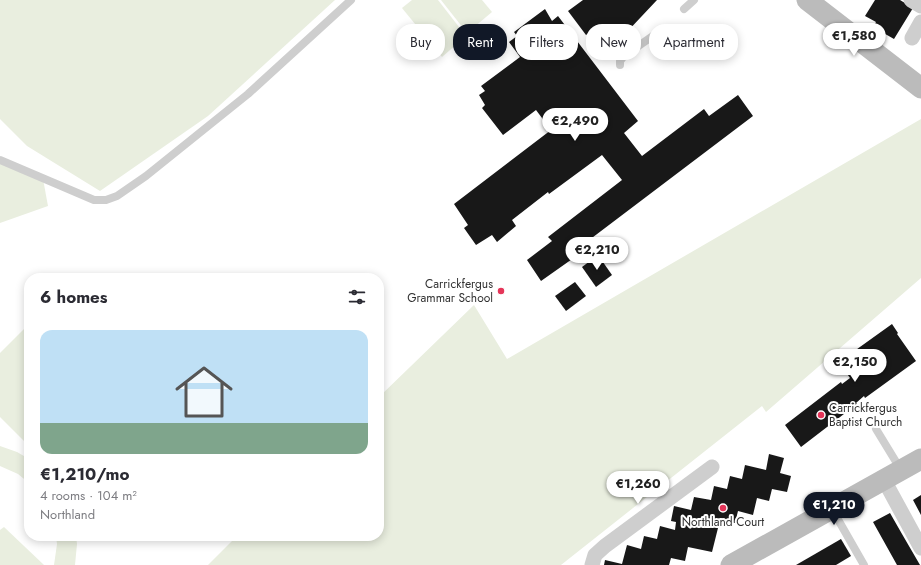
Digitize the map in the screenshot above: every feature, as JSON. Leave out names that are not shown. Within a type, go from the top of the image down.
[{"type":"street","points":[[807,0],[921,88]]},
{"type":"street","points":[[910,0],[921,6]]},
{"type":"street","points":[[912,38],[921,22]]},
{"type":"street","points":[[731,565],[755,559],[832,509],[921,459]]},
{"type":"street","points":[[592,565],[595,555],[605,546],[712,467]]},
{"type":"street","points":[[892,475],[921,548]]},
{"type":"lane","points":[[0,160],[94,200],[106,200],[117,196],[146,176],[248,94],[351,0]]},
{"type":"lane","points":[[684,9],[694,0]]},
{"type":"lane","points":[[620,66],[620,61],[624,56],[649,39]]},
{"type":"lane","points":[[876,429],[892,475]]},
{"type":"lane","points":[[832,509],[864,565]]},
{"type":"shaded area","points":[[0,0],[335,0],[208,116],[100,191],[27,146],[0,119]]},
{"type":"shaded area","points":[[412,0],[438,0],[457,24],[453,24],[453,47],[445,54],[445,24],[415,24],[402,8]]},
{"type":"shaded area","points":[[441,0],[482,0],[492,12],[478,24],[460,24]]},
{"type":"shaded area","points":[[921,119],[921,278],[766,412],[762,406],[561,565],[208,565],[232,541],[384,541],[384,392],[474,305],[507,359]]},
{"type":"shaded area","points":[[0,160],[43,179],[48,206],[0,223]]},
{"type":"shaded area","points":[[24,329],[24,441],[0,417],[0,353]]},
{"type":"shaded area","points":[[0,446],[17,452],[24,456],[24,479],[18,474],[0,466]]},
{"type":"shaded area","points":[[4,527],[44,565],[0,565],[0,530]]},
{"type":"shaded area","points":[[57,541],[77,541],[75,565],[54,565]]},
{"type":"building","points":[[583,0],[657,0],[634,24],[586,24],[586,35],[568,11]]},
{"type":"building","points":[[875,0],[900,0],[913,8],[894,39],[873,27],[876,22],[865,16]]},
{"type":"building","points":[[545,9],[552,21],[558,16],[564,24],[525,24]]},
{"type":"building","points":[[515,38],[515,50],[509,42]]},
{"type":"building","points":[[578,42],[586,53],[586,60],[592,60],[638,121],[624,133],[642,156],[704,109],[709,116],[738,95],[753,116],[572,253],[575,257],[541,281],[527,260],[552,241],[548,237],[622,180],[602,155],[549,194],[548,192],[512,220],[516,226],[497,242],[492,235],[476,245],[464,228],[468,225],[454,204],[551,130],[536,110],[503,135],[482,108],[485,105],[479,95],[485,91],[481,86],[516,60],[578,60]]},
{"type":"building","points":[[598,255],[612,275],[596,287],[582,267]]},
{"type":"building","points":[[575,282],[586,296],[566,311],[555,296]]},
{"type":"building","points":[[892,324],[898,333],[897,334],[916,361],[865,398],[864,396],[856,403],[857,404],[801,447],[785,425],[841,382],[842,384],[850,378],[839,362]]},
{"type":"building","name":"Northland Court","points":[[769,454],[784,458],[780,473],[791,476],[787,492],[772,489],[769,501],[757,498],[753,515],[738,511],[735,523],[720,520],[712,552],[688,547],[685,561],[671,558],[669,565],[604,565],[605,560],[622,564],[627,545],[641,549],[644,536],[657,539],[660,526],[675,530],[676,522],[671,521],[674,506],[691,510],[694,497],[711,500],[714,486],[727,489],[730,476],[742,479],[745,465],[766,470]]},
{"type":"building","points":[[921,495],[921,515],[913,500]]},
{"type":"building","points":[[890,513],[920,565],[897,565],[873,522]]},
{"type":"building","points":[[841,539],[851,556],[836,565],[796,565]]},
{"type":"place","name":"Carrickfergus Grammar School","points":[[501,291]]},
{"type":"place","name":"Carrickfergus Baptist Church","points":[[821,415]]},
{"type":"place","name":"Northland Court","points":[[723,508]]}]
